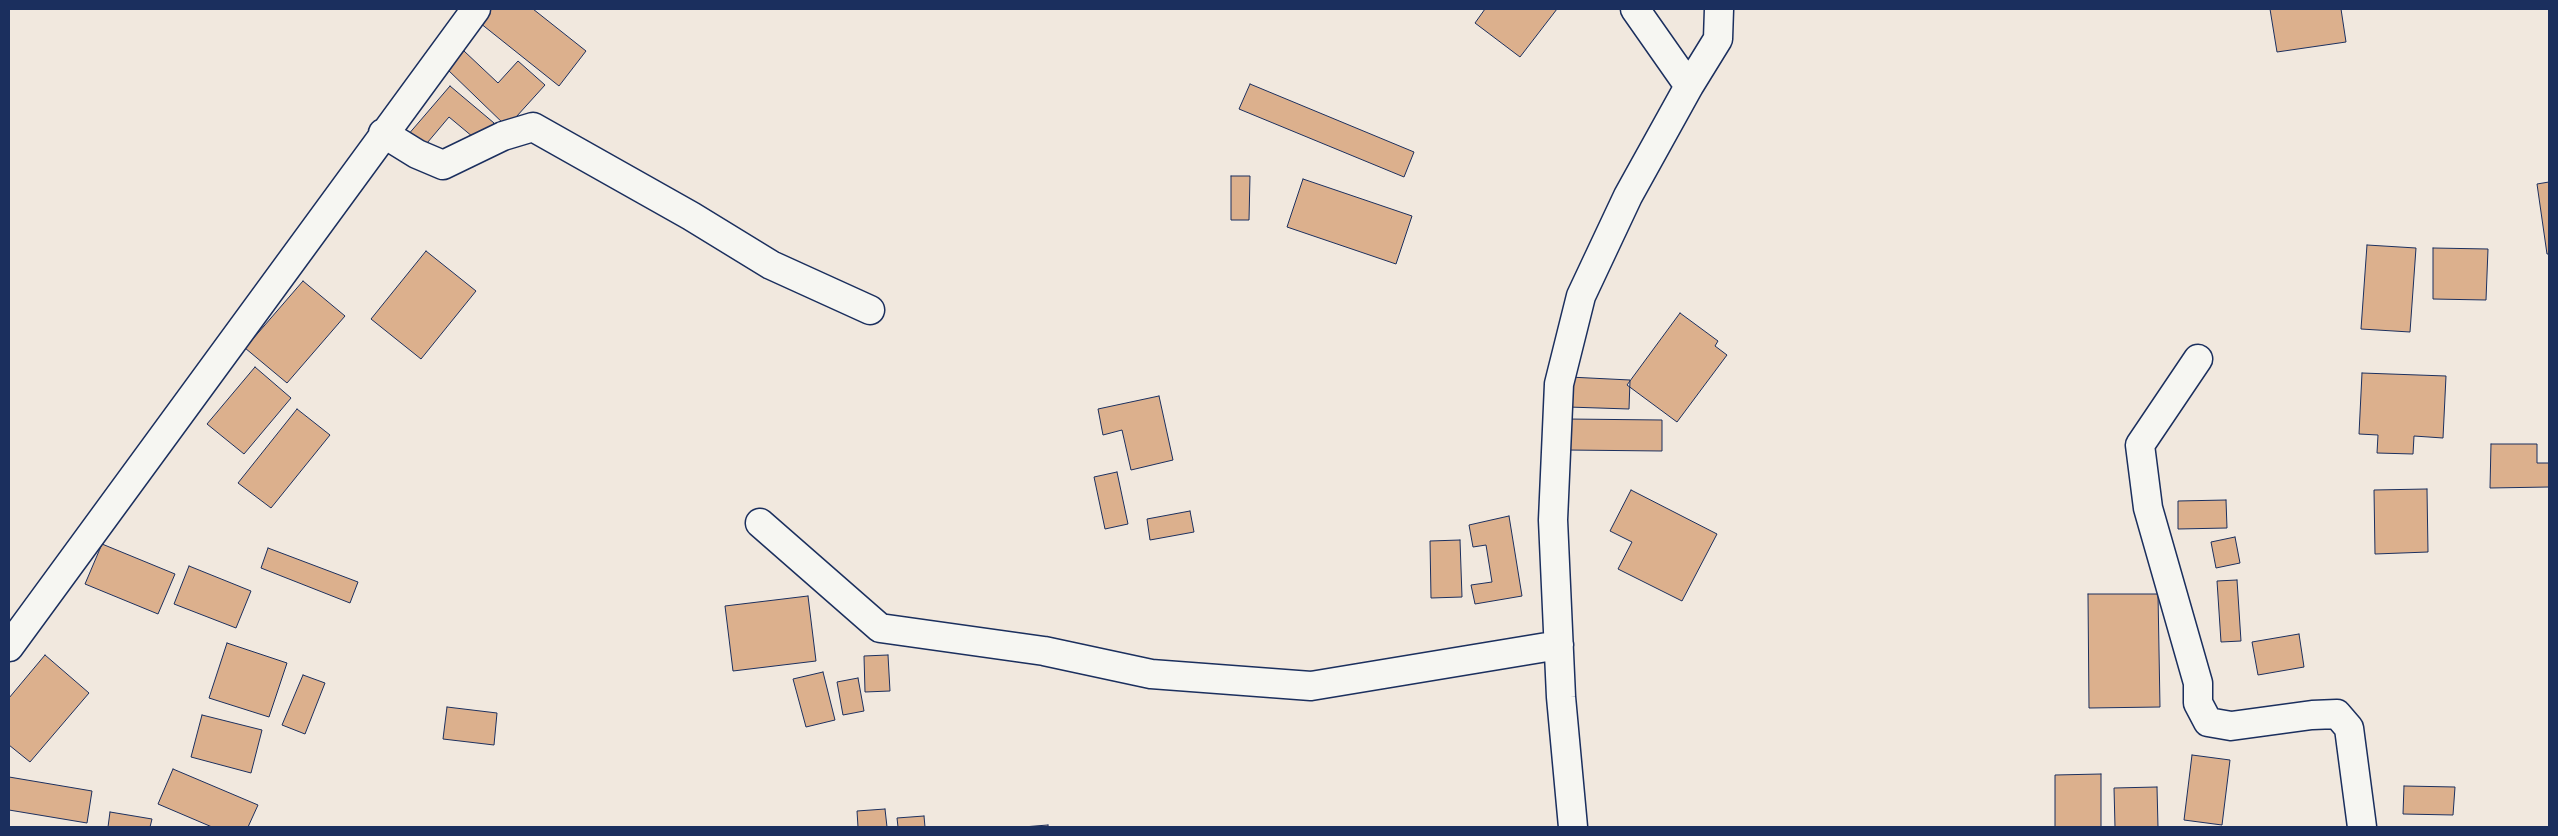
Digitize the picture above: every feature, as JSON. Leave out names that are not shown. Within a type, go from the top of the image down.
[{"type":"street","points":[[9,647],[18,617],[476,9]]},
{"type":"street","points":[[1635,9],[1689,86]]},
{"type":"street","points":[[1573,827],[1559,645],[1553,520],[1559,384],[1581,296],[1628,196],[1718,38],[1719,9]]},
{"type":"street","points":[[383,133],[417,154],[442,165],[503,136],[533,127],[691,216],[771,265],[870,310]]},
{"type":"street","points":[[2198,359],[2140,444],[2148,508],[2198,683],[2198,703],[2208,722],[2231,726],[2312,715],[2337,714],[2349,728],[2362,827]]},
{"type":"street","points":[[760,523],[880,628],[1044,651],[1151,674],[1311,686],[1559,645]]},
{"type":"building","points":[[484,9],[533,9],[586,51],[559,86],[475,19]]},
{"type":"building","points":[[1485,9],[1557,9],[1520,57],[1475,23]]},
{"type":"building","points":[[2270,9],[2341,9],[2346,42],[2277,52]]},
{"type":"building","points":[[464,51],[498,83],[518,61],[545,85],[507,127],[447,69]]},
{"type":"building","points":[[1250,84],[1414,152],[1404,177],[1239,109]]},
{"type":"building","points":[[450,86],[494,123],[479,142],[449,117],[422,149],[407,136]]},
{"type":"building","points":[[1231,176],[1250,176],[1249,220],[1231,220]]},
{"type":"building","points":[[1303,179],[1412,216],[1396,264],[1287,227]]},
{"type":"building","points":[[2549,182],[2549,254],[2547,254],[2537,184]]},
{"type":"building","points":[[2367,245],[2416,248],[2410,332],[2361,329]]},
{"type":"building","points":[[2433,248],[2488,249],[2486,300],[2433,299]]},
{"type":"building","points":[[426,251],[476,291],[421,359],[371,319]]},
{"type":"building","points":[[303,281],[345,316],[287,383],[245,348]]},
{"type":"building","points":[[1680,313],[1718,341],[1715,346],[1727,355],[1677,422],[1627,385]]},
{"type":"building","points":[[255,367],[291,398],[244,454],[207,424]]},
{"type":"building","points":[[2362,373],[2446,376],[2443,438],[2414,436],[2413,454],[2377,453],[2378,435],[2359,434]]},
{"type":"building","points":[[1569,377],[1630,380],[1629,409],[1568,407]]},
{"type":"building","points":[[1159,396],[1173,460],[1131,470],[1122,430],[1103,435],[1098,409]]},
{"type":"building","points":[[297,409],[330,435],[271,508],[238,483]]},
{"type":"building","points":[[1566,419],[1662,420],[1662,451],[1566,450]]},
{"type":"building","points":[[2491,444],[2537,444],[2537,463],[2549,463],[2549,487],[2490,488]]},
{"type":"building","points":[[1117,472],[1128,524],[1105,529],[1094,477]]},
{"type":"building","points":[[2427,489],[2428,552],[2375,554],[2374,490]]},
{"type":"building","points":[[1631,490],[1717,534],[1682,601],[1618,569],[1632,542],[1610,531]]},
{"type":"building","points":[[2226,500],[2227,528],[2178,529],[2178,501]]},
{"type":"building","points":[[1190,511],[1194,532],[1150,540],[1147,519]]},
{"type":"building","points":[[1509,516],[1522,596],[1475,604],[1471,585],[1492,582],[1486,545],[1473,547],[1469,525]]},
{"type":"building","points":[[2235,537],[2240,563],[2216,568],[2211,542]]},
{"type":"building","points":[[1460,540],[1462,597],[1431,598],[1430,541]]},
{"type":"building","points":[[102,544],[175,574],[158,614],[85,584]]},
{"type":"building","points":[[268,548],[358,582],[350,603],[261,568]]},
{"type":"building","points":[[189,566],[251,591],[236,628],[174,604]]},
{"type":"building","points":[[2237,580],[2241,641],[2221,642],[2217,581]]},
{"type":"building","points":[[2088,594],[2158,594],[2160,707],[2089,708]]},
{"type":"building","points":[[808,596],[816,661],[733,671],[725,606]]},
{"type":"building","points":[[2299,634],[2304,667],[2258,675],[2252,642]]},
{"type":"building","points":[[227,643],[287,663],[269,717],[209,698]]},
{"type":"building","points":[[45,655],[89,693],[30,762],[9,745],[9,698]]},
{"type":"building","points":[[888,655],[890,691],[865,692],[864,656]]},
{"type":"building","points":[[823,672],[835,720],[806,727],[793,679]]},
{"type":"building","points":[[303,675],[325,683],[305,734],[282,725]]},
{"type":"building","points":[[858,678],[864,711],[843,715],[837,682]]},
{"type":"building","points":[[447,707],[497,713],[494,745],[443,739]]},
{"type":"building","points":[[202,715],[262,730],[251,773],[191,757]]},
{"type":"building","points":[[2192,755],[2230,760],[2222,825],[2184,820]]},
{"type":"building","points":[[173,769],[258,805],[248,827],[212,827],[158,804]]},
{"type":"building","points":[[2101,774],[2101,827],[2055,827],[2055,775]]},
{"type":"building","points":[[9,777],[92,791],[87,823],[9,810]]},
{"type":"building","points":[[2404,786],[2455,787],[2453,815],[2403,814]]},
{"type":"building","points":[[2157,787],[2158,827],[2115,827],[2114,788]]},
{"type":"building","points":[[885,809],[887,827],[858,827],[857,811]]},
{"type":"building","points":[[110,812],[152,819],[150,827],[108,827]]},
{"type":"building","points":[[924,816],[925,827],[898,827],[897,818]]},
{"type":"building","points":[[1048,825],[1048,827],[1023,827]]}]
